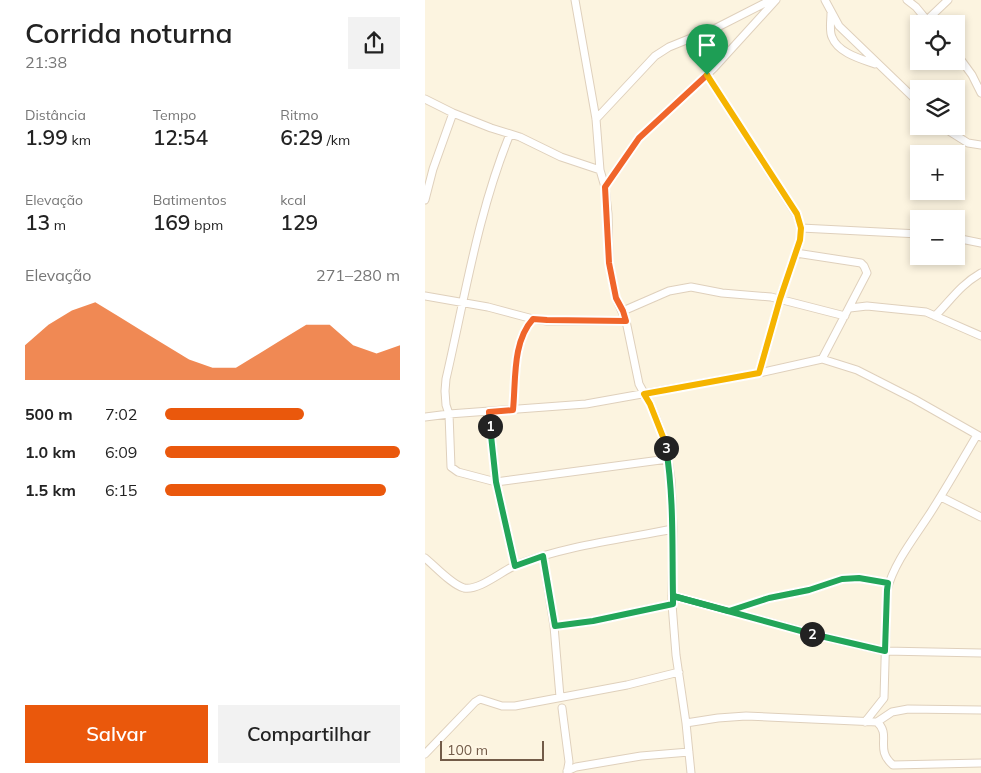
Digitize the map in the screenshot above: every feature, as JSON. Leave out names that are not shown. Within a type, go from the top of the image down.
[{"type":"street","points":[[575,0],[596,119],[600,170],[605,187],[609,263],[616,298],[626,321],[635,371],[665,442],[668,459],[673,529],[673,600],[691,773]]},
{"type":"street","points":[[596,119],[655,56],[669,47],[715,28],[771,0]]},
{"type":"street","points":[[605,187],[639,138],[707,75],[776,0]]},
{"type":"street","points":[[825,0],[839,26],[910,94]]},
{"type":"street","points":[[907,0],[921,15]]},
{"type":"street","points":[[934,15],[948,0]]},
{"type":"street","points":[[831,11],[831,36],[835,44],[860,59],[877,64]]},
{"type":"street","points":[[965,65],[973,75],[981,93]]},
{"type":"street","points":[[707,75],[797,214],[801,228],[800,240],[780,299],[759,373]]},
{"type":"street","points":[[425,99],[453,113],[491,128],[521,136],[561,157],[600,170]]},
{"type":"street","points":[[425,200],[433,169],[453,113]]},
{"type":"street","points":[[510,134],[491,188],[468,273],[446,379],[451,467],[453,470],[463,474],[496,482],[668,459]]},
{"type":"street","points":[[955,135],[968,143],[981,146]]},
{"type":"street","points":[[801,228],[910,234]]},
{"type":"street","points":[[965,240],[981,243]]},
{"type":"street","points":[[796,252],[861,263],[865,266],[867,273],[822,359]]},
{"type":"street","points":[[935,316],[957,290],[981,273]]},
{"type":"street","points":[[623,311],[669,291],[691,287],[722,293],[780,299],[845,316]]},
{"type":"street","points":[[425,296],[487,307],[533,319],[626,321]]},
{"type":"street","points":[[850,308],[867,306],[915,311],[935,316],[981,336]]},
{"type":"street","points":[[513,410],[518,354],[526,326],[533,319]]},
{"type":"street","points":[[425,418],[449,414],[586,404],[759,373],[822,359],[857,370],[914,399],[979,436],[905,552],[888,583],[884,698],[865,722]]},
{"type":"street","points":[[489,412],[496,482],[515,566]]},
{"type":"street","points":[[941,497],[981,517]]},
{"type":"street","points":[[425,558],[457,585],[465,588],[474,587],[515,566],[543,556],[673,529]]},
{"type":"street","points":[[543,556],[555,626],[557,698],[562,708],[569,762],[567,772]]},
{"type":"street","points":[[729,611],[769,598],[809,590],[842,579],[859,578],[888,583]]},
{"type":"street","points":[[555,626],[593,621],[673,600],[729,611],[885,651],[981,653]]},
{"type":"street","points":[[425,754],[481,698],[502,706],[515,706],[627,686],[679,672]]},
{"type":"street","points":[[562,708],[569,696]]},
{"type":"street","points":[[686,723],[746,716],[877,722],[893,712],[908,709],[981,710]]},
{"type":"street","points":[[877,722],[882,726],[884,732],[883,749],[886,758],[893,765],[981,763]]},
{"type":"street","points":[[567,772],[576,767],[641,756],[689,752]]},
{"type":"street","points":[[569,762],[576,767]]},
{"type":"route","points":[[707,75],[639,138],[605,187],[608,214],[609,263],[616,298],[626,321],[533,319],[526,326],[518,354],[513,410],[489,412],[496,482],[515,566],[543,556],[555,626],[633,614],[673,604],[673,596],[829,638],[885,651],[888,583],[859,578],[842,579],[817,588],[786,596],[769,598],[729,611],[673,596],[671,480],[665,442],[644,394],[759,373],[801,234],[797,214],[707,75]]}]
